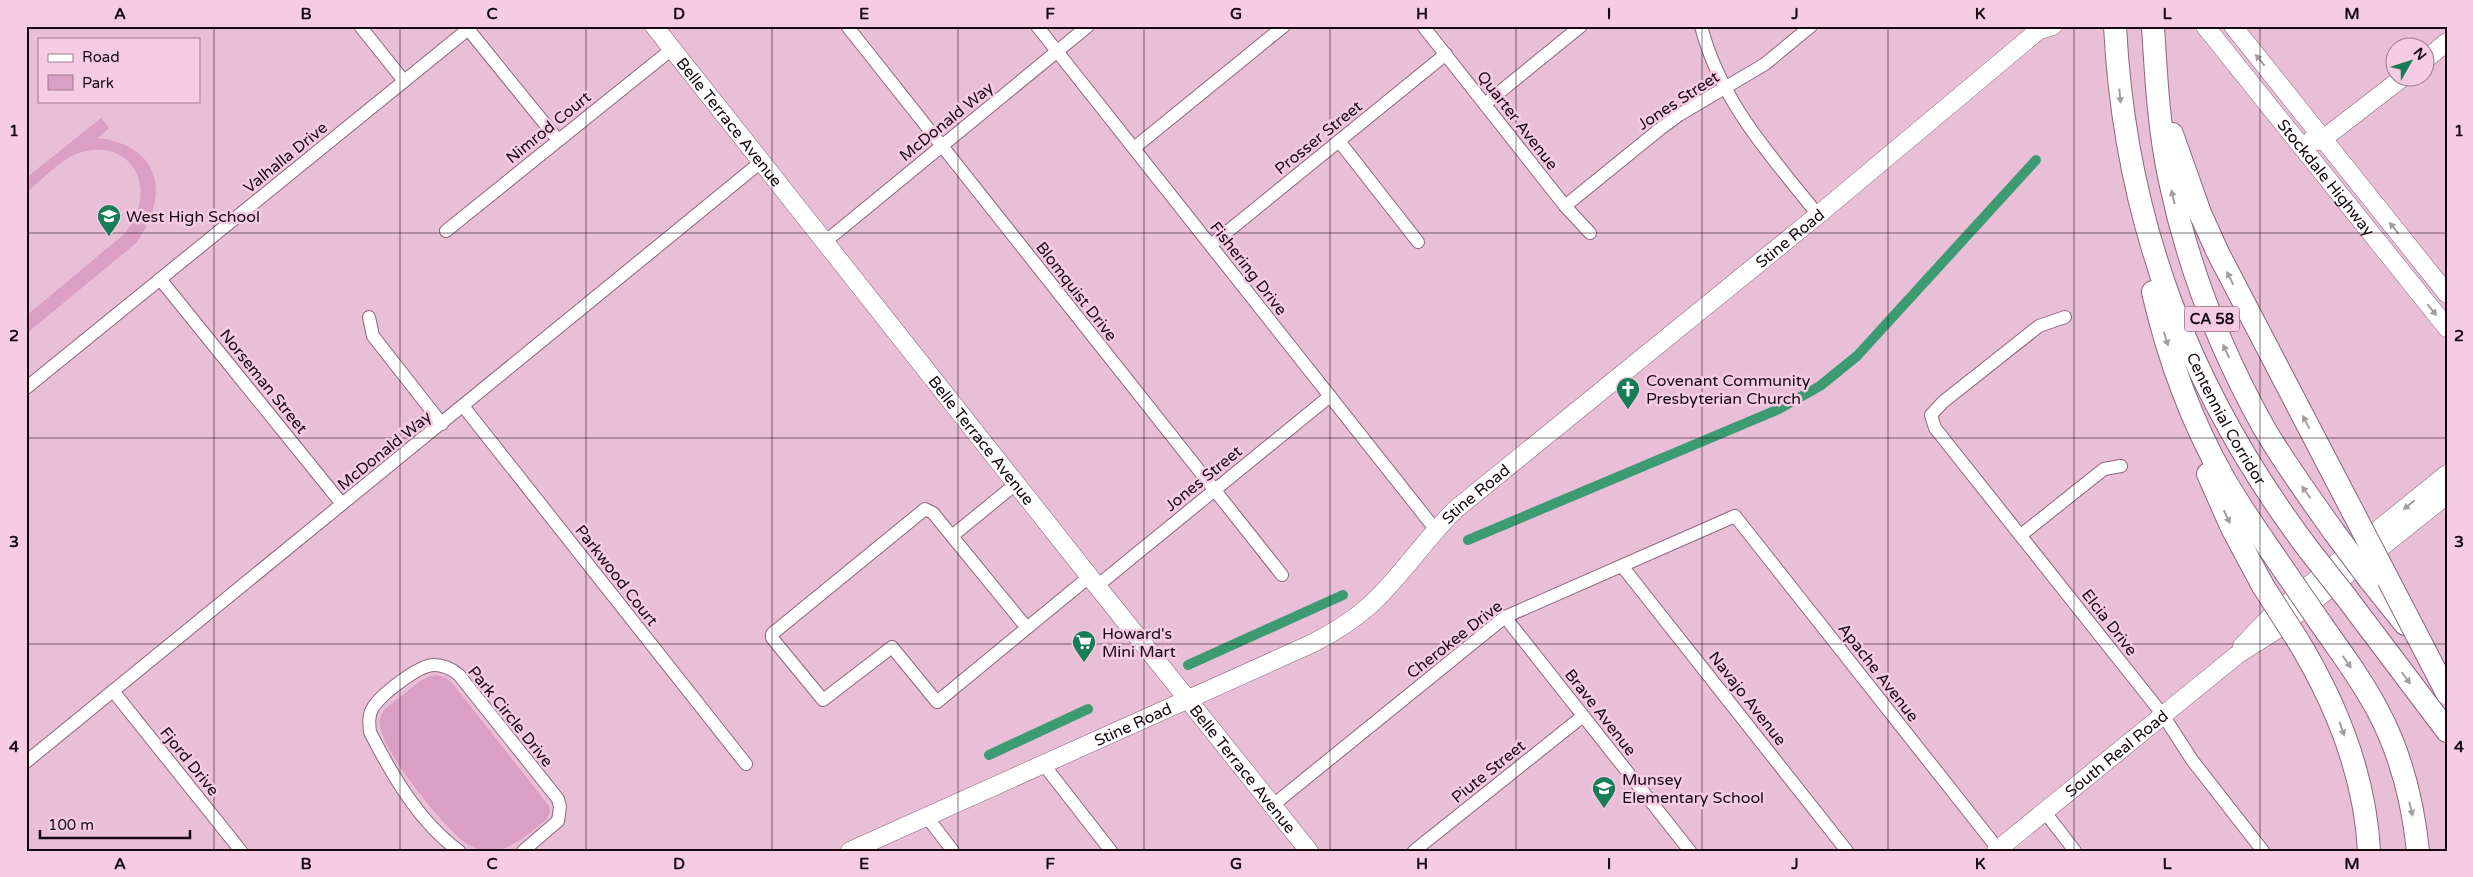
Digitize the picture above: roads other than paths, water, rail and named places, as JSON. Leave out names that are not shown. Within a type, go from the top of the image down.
[{"type":"highway","name":"Centennial Corridor","points":[[2153,26],[2164,147],[2176,211],[2209,310],[2235,371],[2265,429],[2334,532],[2369,580],[2447,675]]},
{"type":"highway","name":"Centennial Corridor","points":[[2116,37],[2122,118],[2128,155],[2142,216],[2158,270],[2197,365],[2238,444],[2274,500],[2309,550],[2447,730]]},
{"type":"highway","points":[[2158,86],[2194,196],[2218,253],[2447,693]]},
{"type":"highway","points":[[2128,155],[2146,265],[2191,426],[2210,478],[2232,528],[2263,586],[2297,639],[2325,688],[2342,728],[2357,777],[2369,851]]},
{"type":"highway","points":[[2176,372],[2200,431],[2220,471],[2284,570],[2370,695],[2388,730],[2402,771],[2418,851]]},
{"type":"street","points":[[360,26],[404,81]]},
{"type":"street","name":"Belle Terrace Avenue","points":[[654,26],[1309,851]]},
{"type":"street","name":"Blomquist Drive","points":[[847,26],[1282,575]]},
{"type":"street","name":"Fishering Drive","points":[[1037,26],[1435,529]]},
{"type":"street","name":"McDonald Way","points":[[826,241],[1088,26]]},
{"type":"street","points":[[1134,148],[1284,26]]},
{"type":"street","name":"Quarter Avenue","points":[[1423,26],[1565,206],[1590,233]]},
{"type":"street","points":[[1485,104],[1581,26]]},
{"type":"street","points":[[1701,26],[1713,65],[1724,88],[1752,132],[1818,215]]},
{"type":"street","name":"Jones Street","points":[[1565,206],[1660,129],[1765,64],[1811,26]]},
{"type":"street","name":"Stockdale Highway","points":[[2205,26],[2447,328]]},
{"type":"street","name":"Stockdale Highway","points":[[2233,26],[2447,294]]},
{"type":"street","points":[[470,28],[558,140]]},
{"type":"street","name":"Valhalla Drive","points":[[26,388],[470,28]]},
{"type":"street","name":"Stine Road","points":[[850,851],[1311,644],[1349,622],[1384,591],[1435,529],[1456,508],[1818,215],[2044,28]]},
{"type":"street","points":[[2436,50],[2447,42]]},
{"type":"street","name":"Nimrod Court","points":[[446,231],[672,49]]},
{"type":"street","name":"Prosser Street","points":[[1210,245],[1446,54]]},
{"type":"street","points":[[2239,69],[2266,86],[2310,138],[2318,141],[2323,140],[2389,88]]},
{"type":"street","points":[[1339,141],[1418,242]]},
{"type":"street","name":"McDonald Way","points":[[26,762],[762,162]]},
{"type":"street","points":[[2380,244],[2394,247],[2428,287],[2447,304]]},
{"type":"street","name":"Norseman Street","points":[[160,279],[342,504]]},
{"type":"street","points":[[369,317],[373,336],[442,424]]},
{"type":"street","name":"Elcia Drive","points":[[2065,317],[2039,326],[1943,402],[1931,415],[1936,428],[2163,715],[2185,752],[2263,851]]},
{"type":"street","name":"Jones Street","points":[[952,536],[933,513],[926,509],[772,634],[774,641],[823,700],[892,646],[938,702],[1027,628],[1214,490],[1330,396]]},
{"type":"street","name":"Parkwood Court","points":[[463,406],[746,764]]},
{"type":"street","points":[[2021,535],[2104,469],[2121,466]]},
{"type":"street","name":"South Real Road","points":[[2236,655],[2246,641],[2263,624],[2447,474]]},
{"type":"street","points":[[1017,483],[952,536],[1027,628]]},
{"type":"street","name":"South Real Road","points":[[1997,850],[2236,655],[2281,627],[2447,495]]},
{"type":"street","name":"Cherokee Drive","points":[[1273,805],[1505,617],[1735,516]]},
{"type":"street","name":"Apache Avenue","points":[[1735,516],[1997,850]]},
{"type":"street","name":"Navajo Avenue","points":[[1622,566],[1848,851]]},
{"type":"street","name":"Brave Avenue","points":[[1505,617],[1690,851]]},
{"type":"street","name":"Park Circle Drive","points":[[458,851],[432,826],[397,780],[370,732],[370,715],[380,700],[417,670],[434,665],[443,666],[459,675],[558,799],[560,806],[558,821],[523,851]]},
{"type":"street","name":"Fjord Drive","points":[[113,691],[241,851]]},
{"type":"street","name":"Piute Street","points":[[1414,851],[1583,716]]},
{"type":"street","points":[[1044,765],[1111,851]]},
{"type":"street","points":[[2044,811],[2075,851]]},
{"type":"street","points":[[926,817],[953,851]]},
{"type":"waterway","points":[[1468,540],[1779,409],[1820,386],[1857,356],[2036,160]]},
{"type":"waterway","points":[[1188,665],[1343,595]]},
{"type":"waterway","points":[[989,755],[1088,709]]},
{"type":"place","name":"West High School","points":[[109,237]]},
{"type":"place","name":"Covenant Community Presbyterian Church","points":[[1628,410]]},
{"type":"place","name":"Howard's Mini Mart","points":[[1084,663]]},
{"type":"place","name":"Munsey Elementary School","points":[[1604,809]]}]
